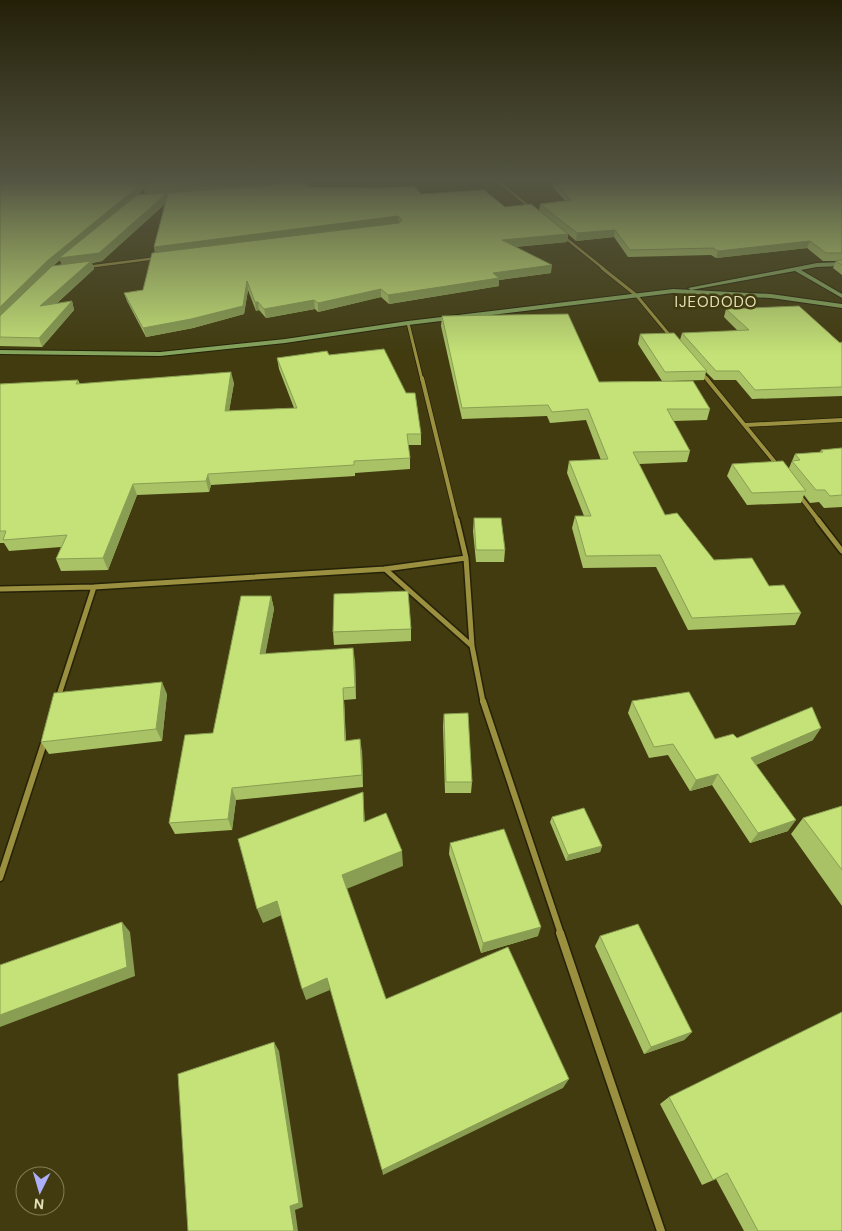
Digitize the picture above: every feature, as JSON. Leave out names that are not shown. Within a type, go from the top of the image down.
[{"type":"street","points":[[567,239],[636,295],[673,339]]},
{"type":"street","points":[[82,267],[161,257]]},
{"type":"street","points":[[0,352],[160,354],[286,341],[408,323],[673,291],[796,269],[842,264]]},
{"type":"street","points":[[796,269],[842,296]]},
{"type":"street","points":[[673,291],[771,296],[842,306]]},
{"type":"street","points":[[408,323],[466,558],[472,646],[484,708],[661,1231]]},
{"type":"street","points":[[698,368],[746,425],[782,472]]},
{"type":"street","points":[[746,425],[842,420]]},
{"type":"street","points":[[794,488],[842,551]]},
{"type":"street","points":[[0,589],[94,587],[385,570],[466,558]]},
{"type":"street","points":[[385,570],[472,646]]},
{"type":"street","points":[[55,709],[94,587]]},
{"type":"street","points":[[0,878],[46,737]]},
{"type":"building","points":[[0,239],[73,239],[47,261],[0,307]]},
{"type":"building","points":[[82,239],[114,239],[99,253],[59,258]]},
{"type":"building","points":[[156,239],[213,239],[154,247]]},
{"type":"building","points":[[264,239],[508,239],[502,240],[552,265],[493,273],[499,278],[388,295],[381,289],[318,303],[314,300],[264,309],[258,302],[255,302],[247,281],[243,306],[191,319],[143,328],[124,293],[143,290],[152,253]]},
{"type":"building","points":[[622,239],[842,239],[842,253],[826,253],[810,241],[718,251],[713,248],[630,250]]},
{"type":"building","points":[[91,261],[40,306],[72,301],[39,338],[0,337],[0,316],[52,266]]},
{"type":"building","points":[[799,306],[840,343],[842,342],[842,387],[755,390],[739,371],[716,371],[682,333],[749,330],[726,309]]},
{"type":"building","points":[[568,314],[599,382],[693,381],[710,409],[667,409],[690,451],[633,452],[665,515],[677,513],[714,560],[752,558],[769,586],[784,585],[801,613],[692,618],[660,555],[586,556],[575,516],[591,516],[569,461],[608,459],[588,409],[552,412],[548,405],[462,408],[442,316]]},
{"type":"building","points":[[674,333],[707,371],[665,372],[640,334]]},
{"type":"building","points":[[384,349],[406,393],[415,393],[421,434],[407,434],[410,458],[354,461],[354,465],[208,474],[206,481],[133,484],[103,558],[56,559],[67,535],[3,540],[6,531],[0,531],[0,384],[78,380],[76,384],[231,372],[225,411],[297,408],[277,358],[327,351],[329,355]]},
{"type":"building","points":[[842,448],[842,495],[830,496],[825,490],[816,490],[792,461],[800,460],[795,454],[823,452],[821,450]]},
{"type":"building","points":[[783,461],[806,491],[752,493],[732,464]]},
{"type":"building","points":[[474,518],[501,518],[505,550],[476,550]]},
{"type":"building","points":[[408,591],[411,629],[333,632],[334,594]]},
{"type":"building","points":[[241,596],[271,596],[260,654],[353,648],[355,687],[343,688],[345,741],[360,739],[362,775],[232,788],[228,819],[169,823],[185,735],[213,733]]},
{"type":"building","points":[[162,682],[156,729],[41,742],[54,693]]},
{"type":"building","points":[[689,692],[715,739],[733,734],[737,738],[812,707],[821,728],[751,758],[796,820],[758,833],[718,774],[696,780],[673,744],[654,747],[632,701]]},
{"type":"building","points":[[468,713],[472,782],[446,782],[444,714]]},
{"type":"building","points":[[363,792],[364,822],[386,813],[402,851],[342,875],[386,999],[508,947],[569,1079],[382,1170],[327,978],[302,989],[277,901],[257,909],[238,839]]},
{"type":"building","points":[[842,806],[842,870],[803,818]]},
{"type":"building","points":[[584,808],[602,846],[568,855],[552,817]]},
{"type":"building","points":[[504,829],[541,927],[483,943],[450,843]]},
{"type":"building","points":[[122,922],[127,967],[0,1015],[0,965]]},
{"type":"building","points":[[638,924],[692,1032],[651,1047],[600,936]]},
{"type":"building","points":[[842,1012],[842,1231],[758,1231],[727,1173],[713,1180],[669,1097]]},
{"type":"building","points":[[274,1042],[299,1203],[290,1206],[294,1231],[188,1231],[178,1074]]},
{"type":"district","name":"IJEODODO","points":[[716,302]]}]
